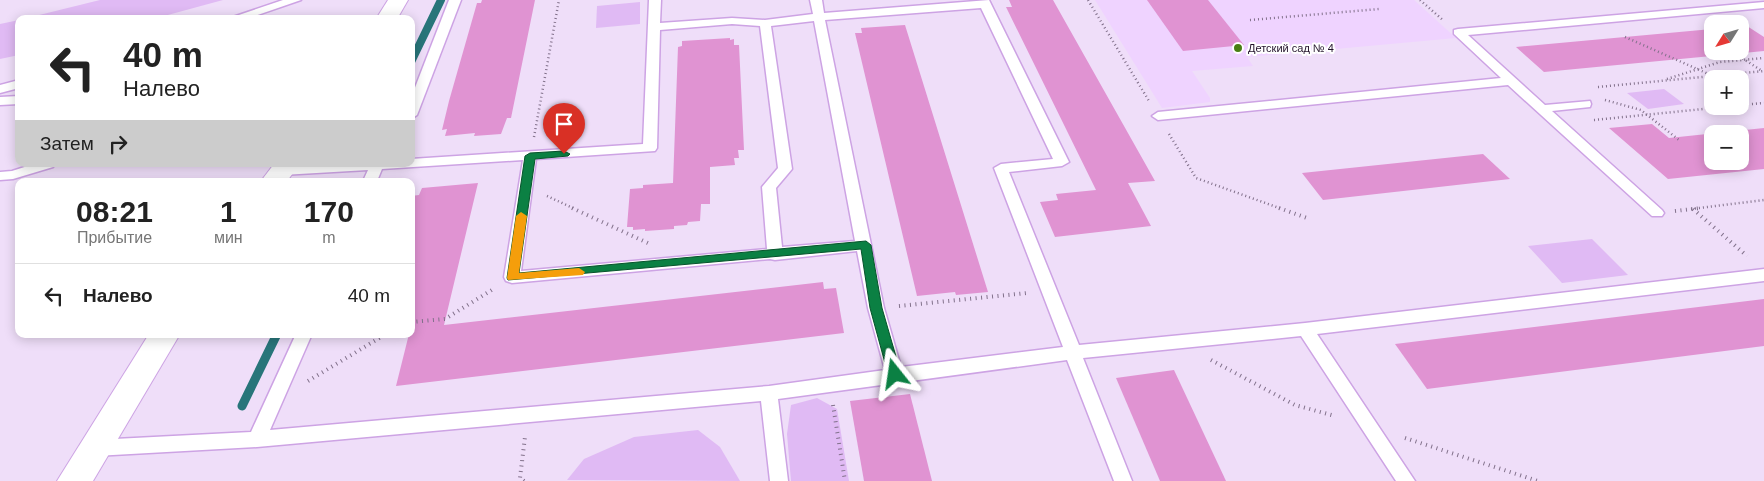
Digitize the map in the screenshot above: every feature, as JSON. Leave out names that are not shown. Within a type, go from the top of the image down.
[{"type":"street","points":[[389,15],[398,0]]},
{"type":"street","points":[[74,481],[163,338]]},
{"type":"lane","points":[[246,15],[295,0]]},
{"type":"lane","points":[[415,105],[455,0]]},
{"type":"lane","points":[[415,163],[650,148],[654,0]]},
{"type":"lane","points":[[816,0],[866,245],[876,308],[895,374]]},
{"type":"lane","points":[[654,28],[732,21],[764,22],[910,5],[984,2],[1062,162],[1001,168],[1123,481]]},
{"type":"lane","points":[[1458,32],[1764,4]]},
{"type":"lane","points":[[764,22],[785,169],[769,187],[775,255]]},
{"type":"lane","points":[[1458,32],[1556,124],[1657,213]]},
{"type":"lane","points":[[1158,116],[1511,81]]},
{"type":"lane","points":[[0,89],[15,85]]},
{"type":"lane","points":[[0,101],[15,100]]},
{"type":"lane","points":[[1540,109],[1585,104]]},
{"type":"lane","points":[[530,156],[512,278],[775,255],[866,245]]},
{"type":"lane","points":[[0,176],[13,175],[38,167]]},
{"type":"lane","points":[[281,172],[350,167]]},
{"type":"lane","points":[[95,448],[256,439],[769,393],[895,374],[1073,354],[1093,350],[1305,328],[1764,275]]},
{"type":"lane","points":[[1305,328],[1406,481]]},
{"type":"lane","points":[[256,439],[302,338]]},
{"type":"lane","points":[[769,393],[779,481]]},
{"type":"path","points":[[530,156],[559,0]]},
{"type":"path","points":[[1420,0],[1458,32]]},
{"type":"path","points":[[1250,20],[1379,9]]},
{"type":"path","points":[[1588,20],[1704,72]]},
{"type":"path","points":[[1749,60],[1764,58]]},
{"type":"path","points":[[1659,81],[1720,62],[1744,60],[1763,71]]},
{"type":"path","points":[[1749,72],[1763,71]]},
{"type":"path","points":[[1591,88],[1704,77]]},
{"type":"path","points":[[1602,97],[1607,102],[1631,106],[1649,115],[1679,140]]},
{"type":"path","points":[[1749,105],[1764,103]]},
{"type":"path","points":[[1556,124],[1704,109]]},
{"type":"path","points":[[526,186],[690,262]]},
{"type":"path","points":[[1657,213],[1764,200]]},
{"type":"path","points":[[1693,209],[1750,259]]},
{"type":"path","points":[[415,322],[445,319],[512,278]]},
{"type":"path","points":[[876,308],[1049,290]]},
{"type":"path","points":[[272,403],[379,338]]},
{"type":"path","points":[[830,384],[845,481]]},
{"type":"path","points":[[524,481],[520,478],[528,416]]},
{"type":"shaded area","points":[[100,0],[223,0],[168,15],[39,15]]},
{"type":"shaded area","name":"Детский сад № 4","points":[[1095,0],[1414,0],[1456,38],[1247,57],[1253,66],[1192,71],[1210,98],[1210,102],[1162,108]]},
{"type":"shaded area","points":[[640,2],[640,24],[596,28],[597,6]]},
{"type":"shaded area","points":[[15,21],[15,56],[0,59],[0,24]]},
{"type":"shaded area","points":[[1664,89],[1684,104],[1648,109],[1627,93]]},
{"type":"shaded area","points":[[1592,239],[1628,275],[1562,283],[1528,246]]},
{"type":"shaded area","points":[[817,398],[837,409],[849,481],[791,481],[787,434],[791,405]]},
{"type":"shaded area","points":[[698,430],[720,447],[740,481],[567,480],[584,459],[634,437]]},
{"type":"building","points":[[482,0],[535,0],[511,118],[507,118],[501,134],[474,136],[475,133],[445,136],[447,129],[442,130],[449,101],[477,3],[481,3]]},
{"type":"building","points":[[1009,0],[1053,0],[1155,181],[1128,183],[1151,226],[1055,237],[1040,202],[1058,200],[1056,194],[1096,190],[1006,7],[1012,7]]},
{"type":"building","points":[[1147,0],[1208,0],[1244,45],[1183,51]]},
{"type":"building","points":[[905,25],[988,292],[956,295],[955,292],[917,296],[855,33],[862,33],[861,28]]},
{"type":"building","points":[[1749,27],[1764,37],[1764,51],[1749,52]]},
{"type":"building","points":[[1704,30],[1704,57],[1544,72],[1516,47]]},
{"type":"building","points":[[730,38],[730,40],[734,39],[734,45],[739,45],[744,150],[738,150],[739,158],[734,158],[735,165],[710,167],[710,204],[701,204],[700,221],[674,226],[674,229],[645,231],[645,229],[633,230],[633,227],[627,227],[630,189],[643,188],[643,185],[673,183],[678,47],[682,46],[682,41]]},
{"type":"building","points":[[1652,124],[1669,138],[1704,134],[1704,170],[1749,170],[1749,130],[1764,128],[1764,169],[1668,179],[1609,128]]},
{"type":"building","points":[[1483,154],[1510,179],[1323,200],[1302,173]]},
{"type":"building","points":[[478,183],[444,325],[823,282],[824,289],[836,288],[844,333],[396,386],[408,338],[415,338],[415,196],[419,195],[422,188]]},
{"type":"building","points":[[1764,299],[1764,346],[1427,389],[1395,344]]},
{"type":"building","points":[[1174,370],[1226,481],[1160,481],[1116,378]]},
{"type":"building","points":[[910,394],[932,481],[864,481],[850,401]]},
{"type":"waterway","points":[[415,54],[441,0]]},
{"type":"waterway","points":[[242,406],[275,338]]},
{"type":"slow traffic","points":[[521,216],[512,278],[579,272]]},
{"type":"place","name":"Детский сад № 4","points":[[1238,48]]},
{"type":"route","points":[[564,154],[530,156],[512,278],[775,255],[866,245],[876,308],[895,374]]}]
